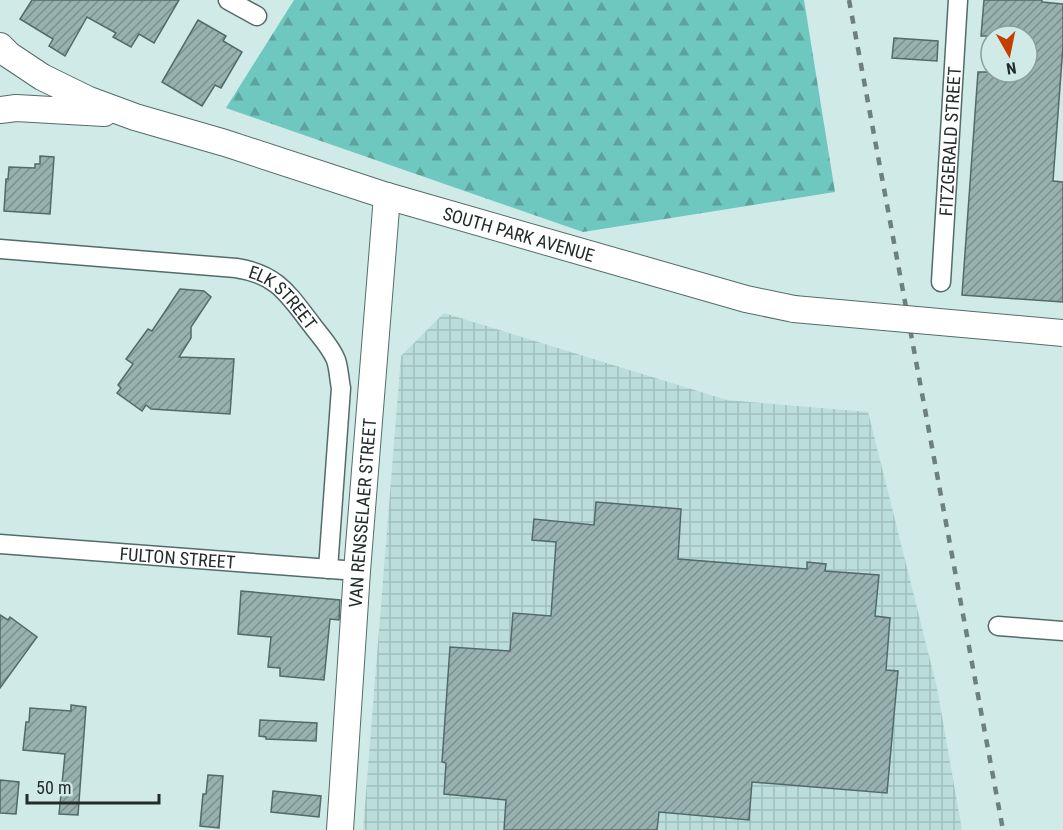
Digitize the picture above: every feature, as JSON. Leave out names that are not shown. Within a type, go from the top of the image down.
[{"type":"street","points":[[228,0],[257,16]]},
{"type":"street","name":"FITZGERALD STREET","points":[[941,282],[958,0]]},
{"type":"street","name":"SOUTH PARK AVENUE","points":[[3,55],[89,100],[135,117],[225,143],[387,196],[746,299],[794,309],[1063,333]]},
{"type":"street","points":[[0,111],[16,108],[56,109],[135,117]]},
{"type":"street","name":"VAN RENSSELAER STREET","points":[[340,830],[357,571],[387,196]]},
{"type":"street","name":"ELK STREET","points":[[0,249],[236,268],[254,271],[276,282],[326,342],[336,360],[341,388],[328,569]]},
{"type":"street","name":"FULTON STREET","points":[[0,544],[357,571]]},
{"type":"street","points":[[998,626],[1063,631]]},
{"type":"shaded area","points":[[444,313],[727,400],[868,412],[937,688],[962,830],[363,830],[401,356]]},
{"type":"green space","points":[[294,0],[804,0],[835,192],[583,232],[226,108]]},
{"type":"building","points":[[32,0],[179,0],[154,43],[139,34],[131,47],[113,37],[116,33],[87,17],[65,56],[49,46],[53,39],[20,19]]},
{"type":"building","points":[[984,0],[1042,0],[1042,2],[1063,4],[1063,46],[1053,181],[1063,182],[1063,302],[962,295],[978,72],[979,84],[1039,84],[1039,24],[982,24]]},
{"type":"building","points":[[198,20],[226,36],[223,41],[242,52],[221,88],[215,85],[202,106],[162,82]]},
{"type":"building","points":[[894,38],[938,41],[937,61],[892,58]]},
{"type":"building","points":[[40,156],[54,157],[50,214],[4,211],[9,167],[35,168],[35,164],[40,164]]},
{"type":"building","points":[[180,289],[204,291],[211,297],[191,327],[191,338],[179,357],[234,359],[230,414],[151,409],[146,405],[142,411],[117,393],[121,388],[118,385],[133,364],[126,359],[148,329],[152,331]]},
{"type":"building","points":[[596,502],[681,509],[678,559],[807,569],[807,562],[826,564],[825,571],[879,575],[875,616],[890,618],[886,670],[898,671],[887,793],[752,782],[749,820],[659,812],[657,830],[504,830],[506,800],[444,794],[446,763],[442,762],[450,647],[510,651],[513,613],[551,616],[556,542],[532,540],[534,519],[594,525]]},
{"type":"building","points":[[241,591],[340,600],[339,620],[330,619],[324,680],[280,676],[280,668],[268,667],[271,637],[238,634]]},
{"type":"building","points":[[0,615],[8,620],[10,617],[37,637],[0,688]]},
{"type":"building","points":[[71,705],[86,707],[78,815],[59,814],[65,754],[23,750],[30,708],[71,711]]},
{"type":"building","points":[[260,720],[317,723],[316,741],[266,739],[266,737],[259,736]]},
{"type":"building","points":[[208,775],[223,776],[219,828],[200,826],[203,794],[206,794]]},
{"type":"building","points":[[0,780],[19,782],[16,814],[0,813]]},
{"type":"building","points":[[273,791],[321,796],[319,817],[271,812]]},
{"type":"railway","points":[[849,0],[1003,830]]}]
